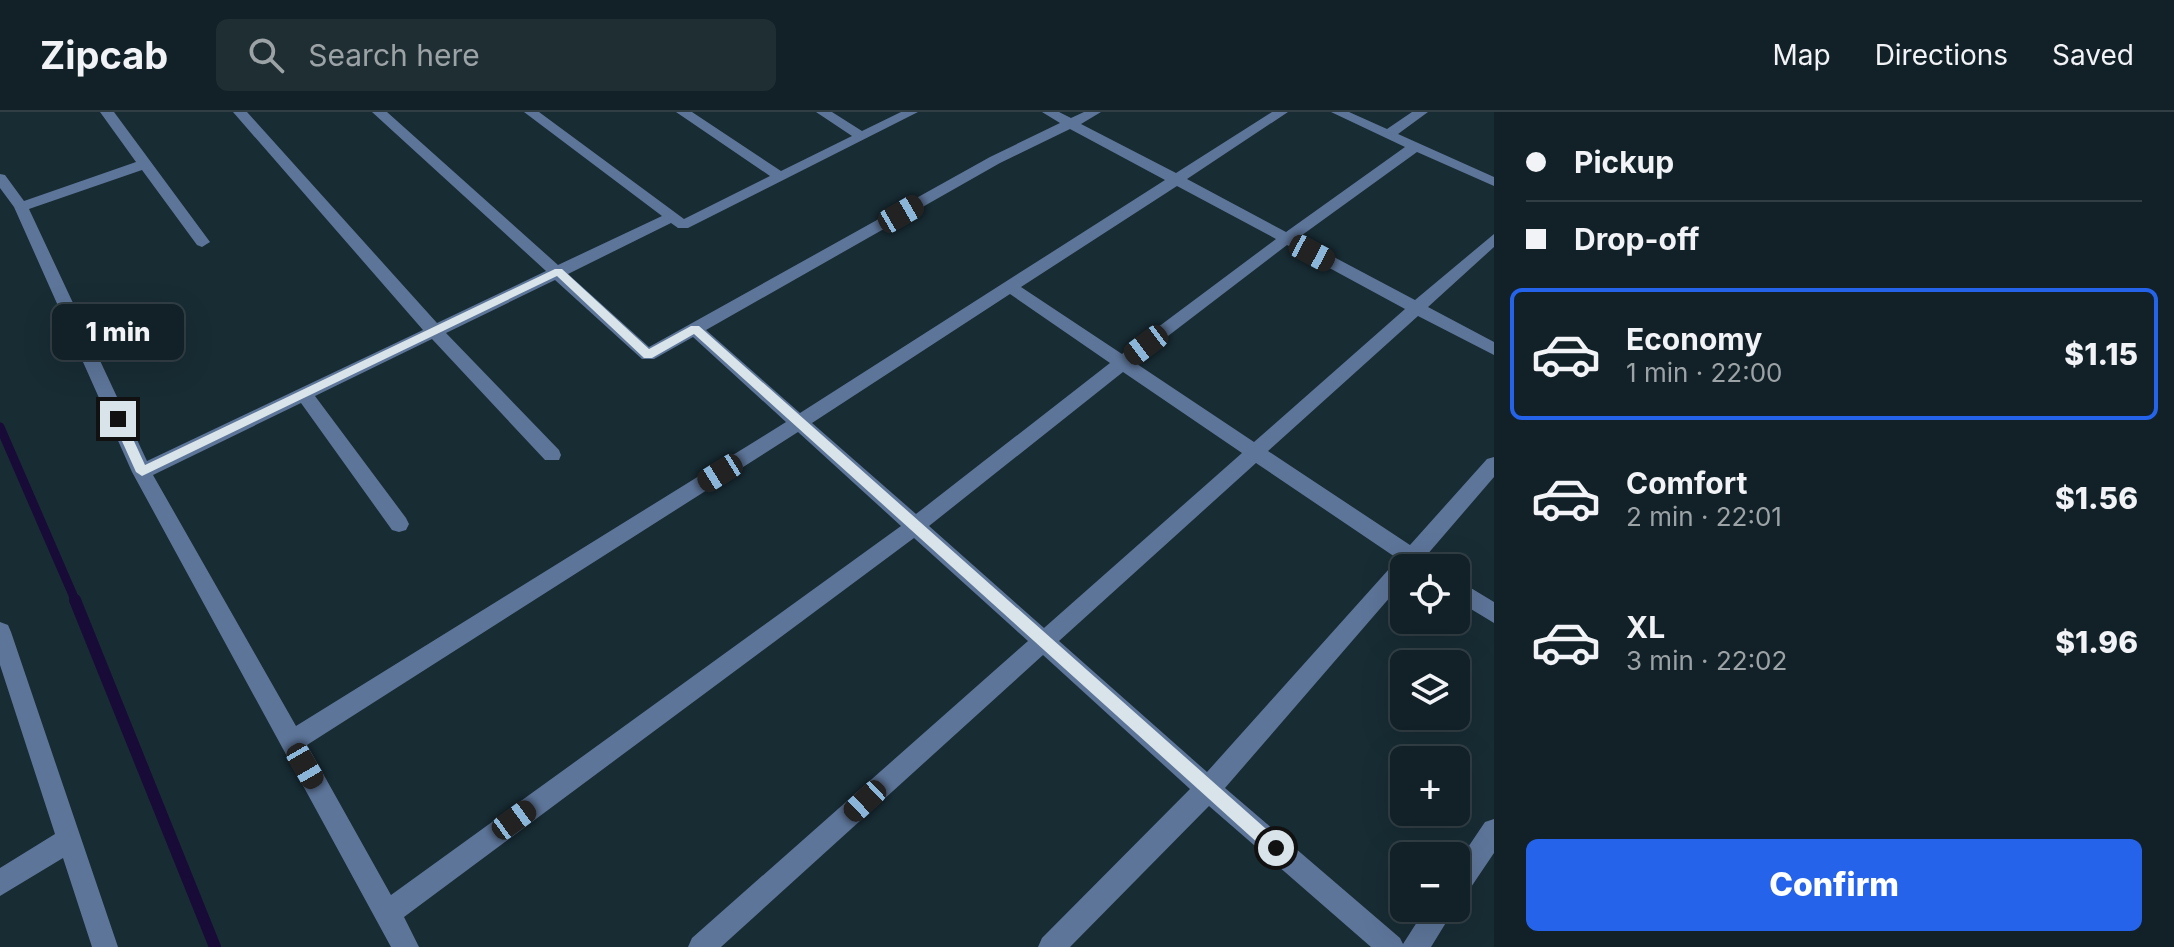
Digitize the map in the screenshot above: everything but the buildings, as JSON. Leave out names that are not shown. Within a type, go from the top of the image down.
[{"type":"street","points":[[107,112],[202,242]]},
{"type":"street","points":[[240,112],[434,331],[552,455]]},
{"type":"street","points":[[379,112],[648,355],[995,160],[1094,112]]},
{"type":"street","points":[[531,112],[683,225],[911,112]]},
{"type":"street","points":[[683,112],[780,177]]},
{"type":"street","points":[[823,112],[861,136]]},
{"type":"street","points":[[1049,112],[1494,349]]},
{"type":"street","points":[[291,742],[800,422],[1177,182],[1281,112]]},
{"type":"street","points":[[1338,112],[1494,182]]},
{"type":"street","points":[[1388,134],[1421,112]]},
{"type":"street","points":[[389,912],[914,527],[1123,362],[1286,239],[1415,147]]},
{"type":"street","points":[[21,207],[144,164]]},
{"type":"street","points":[[0,178],[21,207],[142,472],[406,947]]},
{"type":"street","points":[[142,472],[672,217]]},
{"type":"street","points":[[701,947],[1494,239]]},
{"type":"street","points":[[1010,287],[1407,554]]},
{"type":"street","points":[[695,329],[1208,789],[1391,947]]},
{"type":"street","points":[[304,394],[399,524]]},
{"type":"street","points":[[1427,554],[1494,464]]},
{"type":"street","points":[[1051,947],[1208,789],[1390,595]]},
{"type":"street","points":[[1470,598],[1494,614]]},
{"type":"street","points":[[0,632],[105,947]]},
{"type":"street","points":[[1470,866],[1494,831]]},
{"type":"street","points":[[0,883],[69,839]]},
{"type":"street","points":[[1415,947],[1432,922]]},
{"type":"waterway","points":[[0,427],[76,602]]},
{"type":"waterway","points":[[75,600],[215,947]]},
{"type":"route","points":[[118,419],[142,472],[558,271],[648,355],[695,329],[1276,848]]}]
